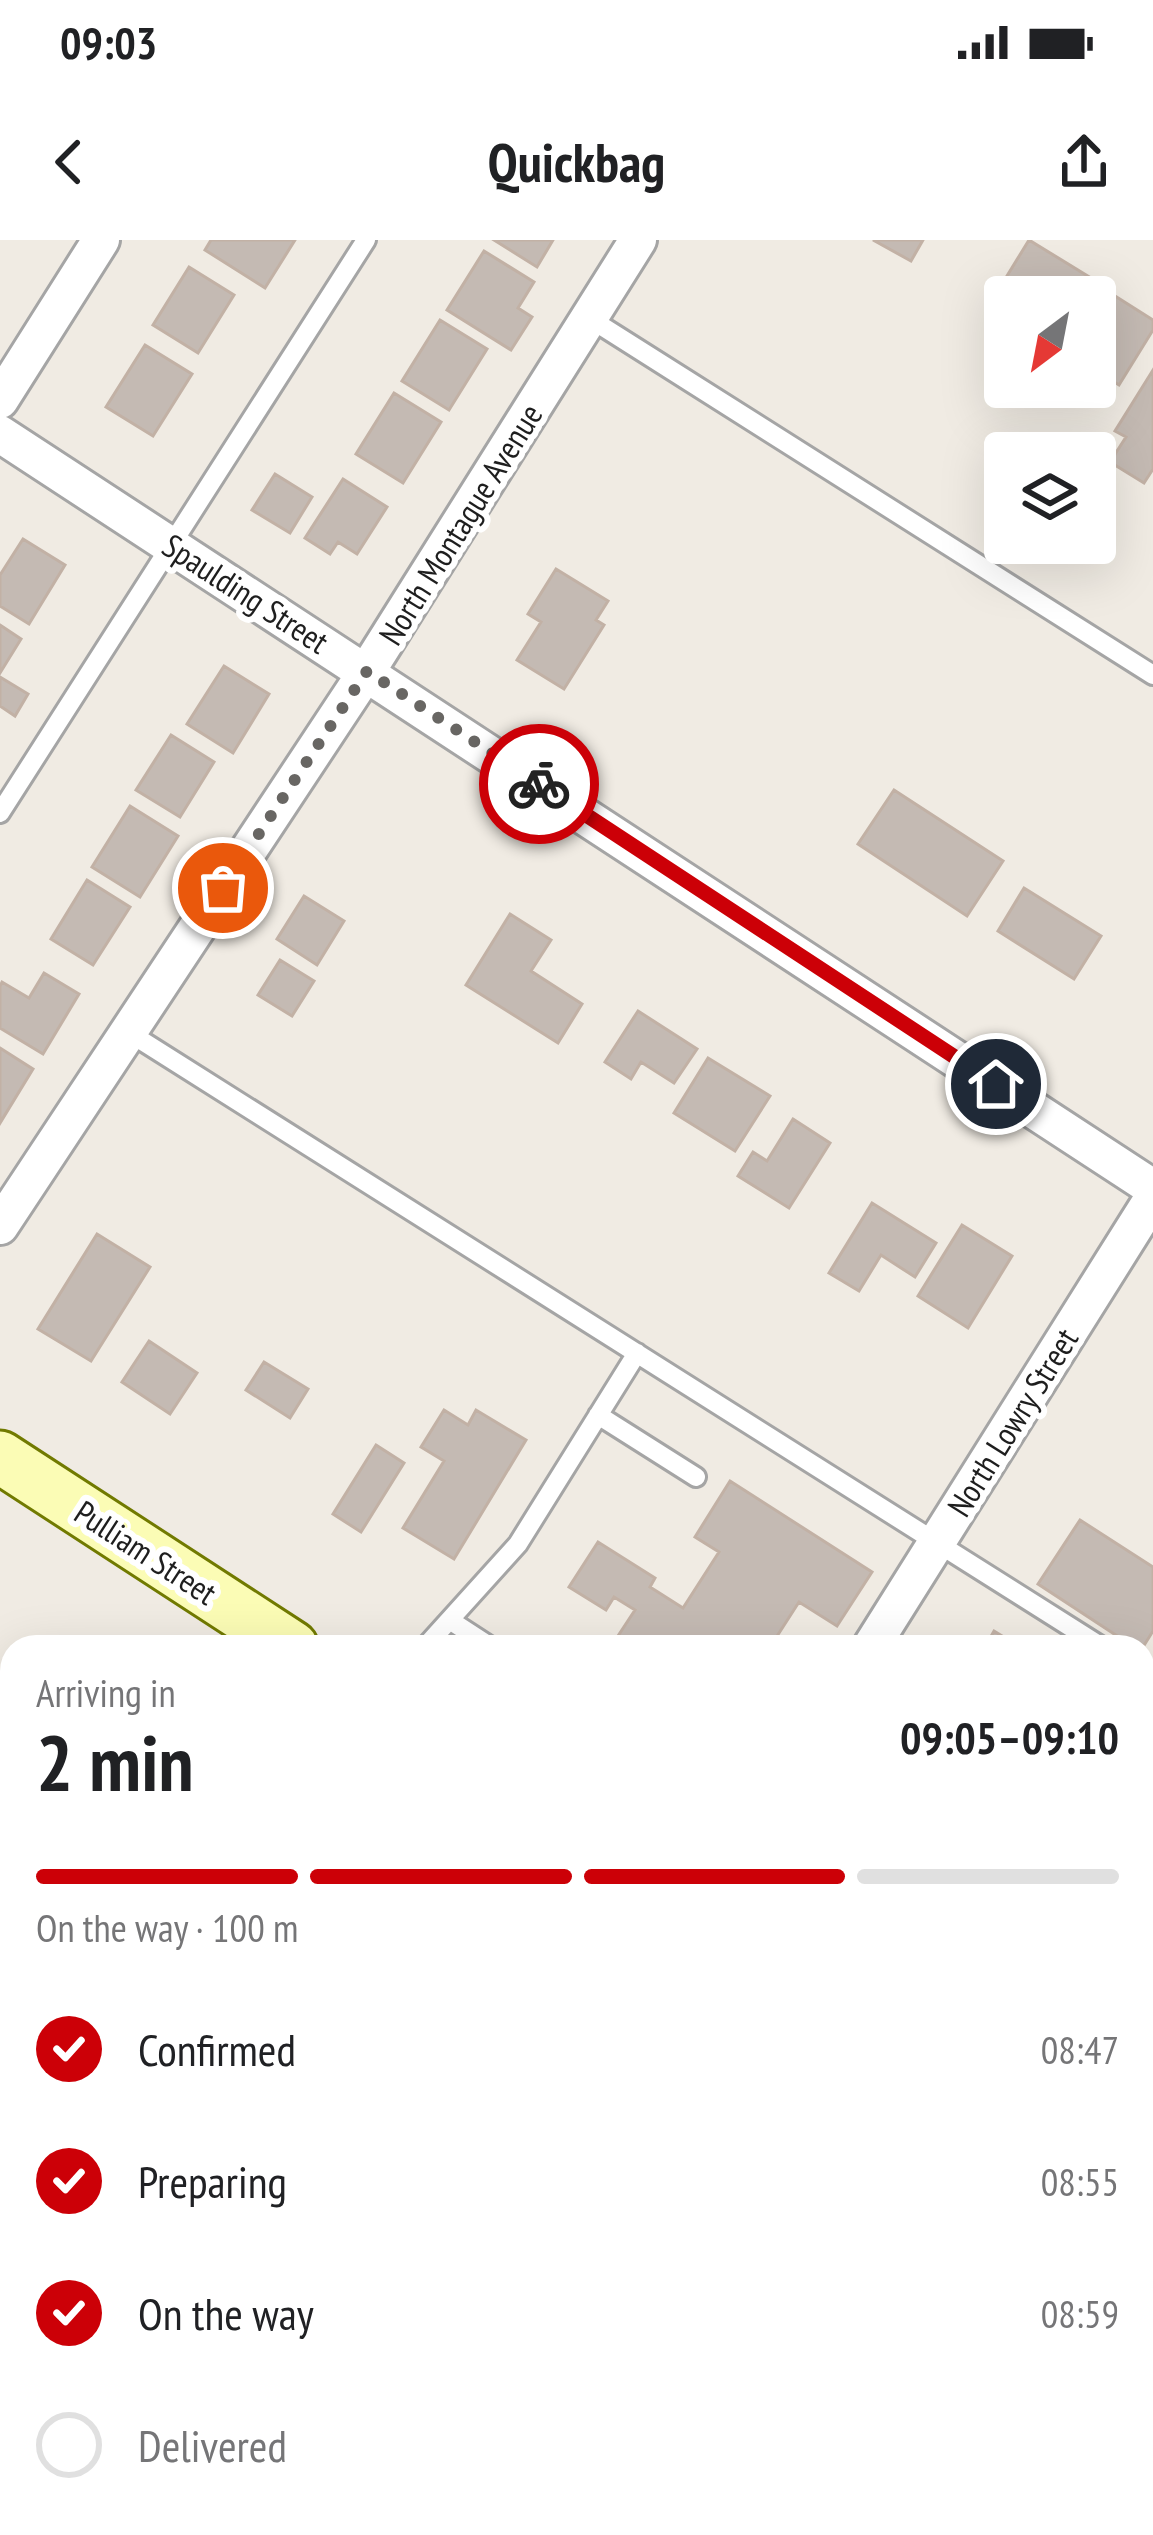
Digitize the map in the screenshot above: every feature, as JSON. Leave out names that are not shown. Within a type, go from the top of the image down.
[{"type":"main road","name":"Pulliam Street","points":[[0,1457],[274,1635]]},
{"type":"street","points":[[0,400],[101,240]]},
{"type":"street","name":"North Montague Avenue","points":[[0,1226],[367,671],[638,240]]},
{"type":"street","name":"Spaulding Street","points":[[0,434],[1153,1188]]},
{"type":"street","name":"North Lowry Street","points":[[878,1635],[1153,1198]]},
{"type":"lane","points":[[0,813],[366,240]]},
{"type":"lane","points":[[589,318],[1153,675]]},
{"type":"lane","points":[[128,1032],[1083,1635]]},
{"type":"lane","points":[[437,1635],[518,1544],[637,1353]]},
{"type":"lane","points":[[598,1415],[696,1477]]},
{"type":"lane","points":[[451,1621],[473,1635]]},
{"type":"building","points":[[211,240],[295,240],[265,288],[205,250]]},
{"type":"building","points":[[494,240],[553,240],[537,267]]},
{"type":"building","points":[[873,240],[923,240],[911,261]]},
{"type":"building","points":[[1029,240],[1088,276],[1007,276]]},
{"type":"building","points":[[484,251],[534,282],[518,308],[532,317],[511,350],[447,310]]},
{"type":"building","points":[[189,267],[234,295],[198,353],[153,325]]},
{"type":"building","points":[[1116,297],[1153,320],[1153,330],[1119,385]]},
{"type":"building","points":[[440,320],[487,349],[449,410],[402,381]]},
{"type":"building","points":[[145,345],[192,374],[153,436],[106,407]]},
{"type":"building","points":[[1153,370],[1153,469],[1144,483],[1116,466],[1116,453],[1126,437],[1115,431]]},
{"type":"building","points":[[394,393],[441,422],[403,483],[356,454]]},
{"type":"building","points":[[275,474],[312,497],[290,533],[252,510]]},
{"type":"building","points":[[343,479],[387,507],[357,554],[338,542],[330,554],[305,538]]},
{"type":"building","points":[[23,539],[65,565],[29,624],[0,606],[0,575]]},
{"type":"building","points":[[556,569],[608,601],[596,620],[604,625],[564,689],[517,660],[541,622],[528,614]]},
{"type":"building","points":[[0,625],[21,639],[0,673]]},
{"type":"building","points":[[224,666],[269,694],[233,753],[187,724]]},
{"type":"building","points":[[0,677],[28,694],[15,716],[0,706]]},
{"type":"building","points":[[171,735],[214,762],[180,817],[136,790]]},
{"type":"building","points":[[894,790],[1003,861],[967,916],[858,844]]},
{"type":"building","points":[[130,806],[178,836],[140,897],[92,867]]},
{"type":"building","points":[[87,880],[130,907],[93,965],[51,939]]},
{"type":"building","points":[[1024,888],[1101,936],[1074,979],[998,931]]},
{"type":"building","points":[[304,896],[344,921],[317,965],[277,939]]},
{"type":"building","points":[[510,914],[551,940],[531,971],[582,1004],[558,1043],[466,985]]},
{"type":"building","points":[[280,960],[314,981],[292,1016],[258,995]]},
{"type":"building","points":[[44,973],[79,994],[43,1054],[0,1028],[0,986],[2,982],[29,998]]},
{"type":"building","points":[[638,1011],[697,1049],[674,1083],[641,1062],[631,1079],[605,1062]]},
{"type":"building","points":[[0,1048],[33,1069],[0,1123]]},
{"type":"building","points":[[708,1058],[770,1096],[735,1151],[674,1113]]},
{"type":"building","points":[[793,1119],[830,1143],[789,1208],[738,1176],[753,1152],[767,1161]]},
{"type":"building","points":[[872,1203],[936,1243],[915,1277],[881,1255],[859,1291],[829,1273]]},
{"type":"building","points":[[962,1225],[1012,1256],[968,1328],[918,1296]]},
{"type":"building","points":[[97,1234],[150,1267],[91,1361],[38,1329]]},
{"type":"building","points":[[149,1341],[197,1373],[170,1414],[122,1382]]},
{"type":"building","points":[[264,1362],[308,1389],[290,1418],[246,1390]]},
{"type":"building","points":[[444,1410],[468,1425],[476,1410],[526,1440],[454,1559],[403,1528],[444,1461],[421,1447]]},
{"type":"building","points":[[376,1445],[404,1463],[361,1532],[333,1514]]},
{"type":"building","points":[[730,1481],[872,1572],[837,1626],[799,1602],[778,1635],[619,1635],[635,1610],[614,1597],[606,1610],[569,1587],[598,1542],[655,1578],[650,1587],[683,1608],[719,1552],[695,1537]]},
{"type":"building","points":[[1080,1520],[1153,1567],[1153,1631],[1150,1635],[1116,1635],[1038,1584]]},
{"type":"way so far","points":[[223,888],[367,671],[539,784]]},
{"type":"route","points":[[539,784],[996,1084]]}]
